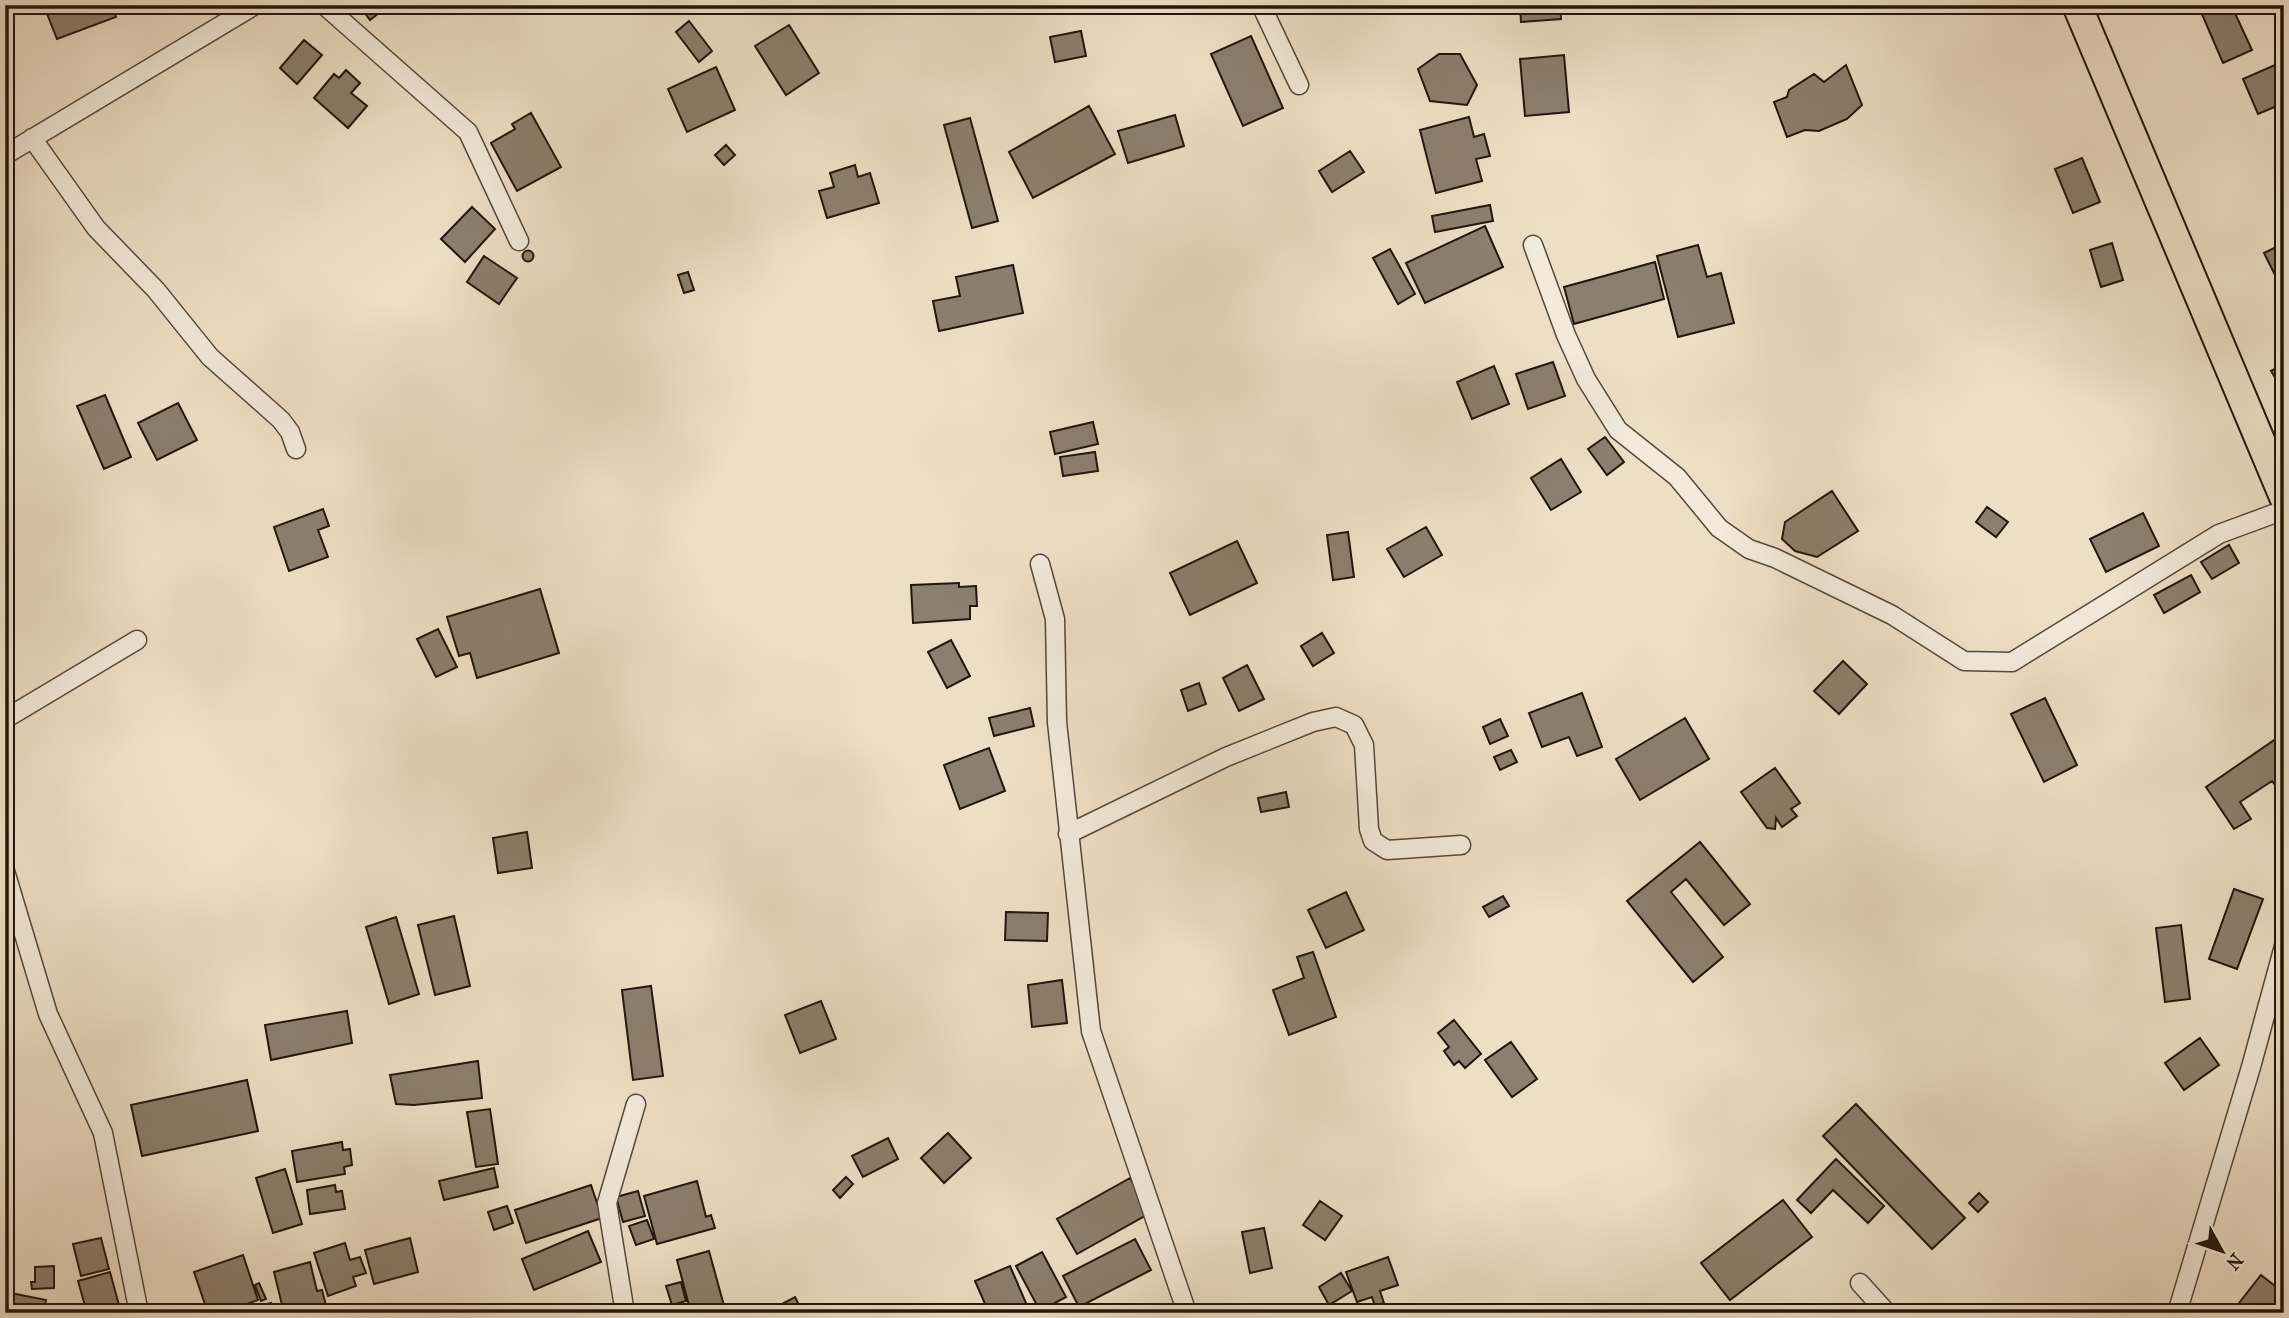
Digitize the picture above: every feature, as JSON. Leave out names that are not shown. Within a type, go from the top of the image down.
[{"type":"main road","points":[[2077,5],[2284,497]]},
{"type":"street","points":[[5,155],[255,5]]},
{"type":"street","points":[[324,5],[468,132],[519,241]]},
{"type":"street","points":[[1261,5],[1299,85]]},
{"type":"street","points":[[32,138],[96,228],[156,290],[210,357],[281,420],[290,432],[296,449]]},
{"type":"street","points":[[1533,245],[1566,335],[1587,379],[1618,430],[1677,477],[1719,528],[1749,549],[1776,558],[1892,615],[1964,661],[2012,662],[2220,534],[2284,510]]},
{"type":"street","points":[[1040,564],[1055,619],[1057,722],[1091,1031],[1187,1313]]},
{"type":"street","points":[[5,719],[137,640]]},
{"type":"street","points":[[1068,834],[1226,757],[1314,722],[1336,717],[1354,725],[1364,744],[1368,829],[1373,841],[1387,850],[1461,845]]},
{"type":"street","points":[[5,871],[47,1014],[103,1133],[139,1313]]},
{"type":"street","points":[[2177,1313],[2251,1067],[2284,946]]},
{"type":"street","points":[[625,1313],[607,1202],[636,1104]]},
{"type":"street","points":[[1860,1283],[1887,1313]]},
{"type":"building","points":[[112,5],[116,17],[57,39],[44,6]]},
{"type":"building","points":[[359,5],[389,5],[370,20]]},
{"type":"building","points":[[1520,5],[1560,5],[1561,19],[1521,22]]},
{"type":"building","points":[[2198,5],[2241,5],[2233,9],[2252,50],[2223,63]]},
{"type":"building","points":[[689,21],[712,51],[699,62],[676,32]]},
{"type":"building","points":[[789,25],[819,73],[786,95],[755,46]]},
{"type":"building","points":[[1081,31],[1086,56],[1055,62],[1050,37]]},
{"type":"building","points":[[1251,36],[1283,108],[1243,126],[1211,54]]},
{"type":"building","points":[[304,40],[322,55],[297,84],[280,68]]},
{"type":"building","points":[[1439,54],[1460,54],[1477,85],[1467,105],[1430,101],[1418,69]]},
{"type":"building","points":[[1564,55],[1569,112],[1525,116],[1520,59]]},
{"type":"building","points":[[2284,61],[2284,103],[2258,114],[2243,79]]},
{"type":"building","points":[[1846,65],[1862,105],[1847,119],[1819,131],[1805,130],[1787,137],[1774,102],[1787,97],[1789,90],[1814,74],[1824,82]]},
{"type":"building","points":[[716,67],[735,110],[687,132],[668,89]]},
{"type":"building","points":[[346,70],[360,83],[351,93],[367,106],[348,128],[314,98],[334,74],[339,78]]},
{"type":"building","points":[[1089,106],[1115,154],[1033,198],[1009,152]]},
{"type":"building","points":[[531,113],[561,167],[517,191],[491,143],[515,129],[512,124]]},
{"type":"building","points":[[1175,115],[1184,146],[1128,163],[1118,131]]},
{"type":"building","points":[[1469,117],[1474,137],[1484,134],[1490,156],[1476,159],[1482,181],[1436,193],[1420,130]]},
{"type":"building","points":[[970,118],[998,221],[972,228],[944,125]]},
{"type":"building","points":[[726,145],[735,155],[724,165],[715,155]]},
{"type":"building","points":[[1350,151],[1364,172],[1332,192],[1319,171]]},
{"type":"building","points":[[2082,158],[2100,202],[2073,213],[2055,169]]},
{"type":"building","points":[[855,165],[858,177],[870,173],[879,203],[827,218],[819,191],[834,187],[830,173]]},
{"type":"building","points":[[1490,205],[1493,221],[1435,232],[1432,216]]},
{"type":"building","points":[[472,207],[495,229],[465,262],[441,239]]},
{"type":"building","points":[[1485,226],[1503,267],[1425,303],[1406,263]]},
{"type":"building","points":[[2112,243],[2123,280],[2101,287],[2090,250]]},
{"type":"building","points":[[2284,243],[2284,293],[2264,253]]},
{"type":"building","points":[[1698,245],[1707,277],[1721,273],[1734,323],[1678,337],[1657,256]]},
{"type":"building","points":[[1390,249],[1415,294],[1398,304],[1373,258]]},
{"type":"building","points":[[528,250],[534,256],[528,262],[522,256]]},
{"type":"building","points":[[484,256],[517,278],[499,304],[467,282]]},
{"type":"building","points":[[1655,262],[1664,299],[1574,324],[1564,287]]},
{"type":"building","points":[[1013,265],[1023,313],[939,331],[933,301],[960,296],[956,277]]},
{"type":"building","points":[[688,272],[694,290],[684,293],[678,275]]},
{"type":"building","points":[[1553,362],[1565,396],[1528,409],[1516,374]]},
{"type":"building","points":[[2284,364],[2284,392],[2271,371]]},
{"type":"building","points":[[1494,366],[1509,404],[1472,419],[1457,382]]},
{"type":"building","points":[[105,395],[131,457],[104,469],[77,406]]},
{"type":"building","points":[[178,403],[197,440],[157,460],[138,423]]},
{"type":"building","points":[[1093,422],[1098,444],[1055,454],[1050,432]]},
{"type":"building","points":[[1605,437],[1624,462],[1607,475],[1588,449]]},
{"type":"building","points":[[1095,452],[1098,471],[1063,476],[1060,457]]},
{"type":"building","points":[[1561,459],[1581,492],[1551,510],[1531,478]]},
{"type":"building","points":[[1832,491],[1858,531],[1817,557],[1795,551],[1782,539],[1785,522]]},
{"type":"building","points":[[1987,507],[2008,522],[1996,537],[1976,522]]},
{"type":"building","points":[[323,509],[329,526],[318,530],[328,557],[289,571],[274,527]]},
{"type":"building","points":[[2143,513],[2159,546],[2106,572],[2090,539]]},
{"type":"building","points":[[1426,527],[1442,555],[1404,577],[1387,549]]},
{"type":"building","points":[[1348,532],[1354,577],[1333,580],[1327,535]]},
{"type":"building","points":[[1237,541],[1257,583],[1190,615],[1170,573]]},
{"type":"building","points":[[2229,545],[2239,563],[2212,579],[2201,562]]},
{"type":"building","points":[[2191,575],[2200,592],[2164,613],[2154,595]]},
{"type":"building","points":[[959,583],[959,587],[976,586],[977,606],[970,606],[970,619],[913,623],[911,585]]},
{"type":"building","points":[[540,589],[559,653],[477,678],[470,653],[459,656],[447,617]]},
{"type":"building","points":[[438,629],[457,667],[436,677],[417,639]]},
{"type":"building","points":[[1322,633],[1334,653],[1313,666],[1301,646]]},
{"type":"building","points":[[951,640],[970,676],[947,688],[928,652]]},
{"type":"building","points":[[1843,661],[1867,684],[1839,714],[1814,691]]},
{"type":"building","points":[[1247,665],[1264,699],[1239,711],[1223,678]]},
{"type":"building","points":[[1199,683],[1206,704],[1188,711],[1181,690]]},
{"type":"building","points":[[1582,693],[1602,747],[1577,756],[1569,737],[1542,747],[1529,713]]},
{"type":"building","points":[[2045,698],[2077,765],[2044,782],[2011,714]]},
{"type":"building","points":[[1030,708],[1034,726],[994,736],[989,718]]},
{"type":"building","points":[[1685,718],[1709,759],[1640,800],[1616,759]]},
{"type":"building","points":[[1500,719],[1508,736],[1490,744],[1483,727]]},
{"type":"building","points":[[2283,734],[2284,797],[2272,781],[2240,802],[2251,819],[2234,829],[2206,787]]},
{"type":"building","points":[[989,748],[1005,791],[960,809],[944,765]]},
{"type":"building","points":[[1511,750],[1517,762],[1500,770],[1494,757]]},
{"type":"building","points":[[1775,768],[1800,803],[1791,809],[1797,816],[1782,827],[1776,818],[1775,829],[1767,828],[1741,792]]},
{"type":"building","points":[[1286,792],[1289,807],[1261,812],[1258,798]]},
{"type":"building","points":[[527,832],[532,868],[498,873],[493,838]]},
{"type":"building","points":[[1700,842],[1750,904],[1724,925],[1686,879],[1671,892],[1723,957],[1693,982],[1627,901]]},
{"type":"building","points":[[2284,846],[2284,873],[2276,871]]},
{"type":"building","points":[[2234,889],[2263,899],[2237,969],[2209,959]]},
{"type":"building","points":[[1346,892],[1364,930],[1326,948],[1308,910]]},
{"type":"building","points":[[1503,896],[1509,906],[1489,917],[1483,907]]},
{"type":"building","points":[[1006,912],[1048,913],[1047,941],[1005,940]]},
{"type":"building","points":[[454,916],[470,986],[435,995],[418,925]]},
{"type":"building","points":[[396,917],[419,994],[389,1004],[366,927]]},
{"type":"building","points":[[2181,925],[2190,999],[2165,1002],[2156,928]]},
{"type":"building","points":[[1313,952],[1336,1017],[1289,1035],[1273,990],[1304,978],[1297,957]]},
{"type":"building","points":[[1062,980],[1067,1023],[1032,1027],[1028,985]]},
{"type":"building","points":[[651,986],[663,1076],[633,1080],[622,990]]},
{"type":"building","points":[[821,1001],[836,1039],[800,1053],[785,1015]]},
{"type":"building","points":[[347,1011],[352,1043],[271,1060],[265,1025]]},
{"type":"building","points":[[1454,1020],[1481,1054],[1465,1068],[1459,1061],[1454,1065],[1444,1051],[1449,1047],[1438,1033]]},
{"type":"building","points":[[2200,1038],[2219,1065],[2184,1090],[2165,1063]]},
{"type":"building","points":[[1511,1042],[1537,1079],[1512,1097],[1485,1060]]},
{"type":"building","points":[[478,1061],[482,1098],[414,1105],[396,1104],[390,1075]]},
{"type":"building","points":[[247,1080],[258,1131],[142,1156],[131,1105]]},
{"type":"building","points":[[1856,1104],[1965,1218],[1932,1249],[1823,1136]]},
{"type":"building","points":[[490,1109],[498,1164],[476,1167],[467,1112]]},
{"type":"building","points":[[948,1133],[971,1158],[944,1183],[921,1158]]},
{"type":"building","points":[[888,1138],[898,1159],[863,1177],[852,1156]]},
{"type":"building","points":[[342,1142],[343,1150],[350,1149],[352,1165],[344,1167],[345,1174],[297,1182],[292,1151]]},
{"type":"building","points":[[1836,1159],[1884,1206],[1868,1223],[1833,1190],[1811,1213],[1797,1200]]},
{"type":"building","points":[[494,1168],[498,1187],[444,1200],[439,1181]]},
{"type":"building","points":[[285,1169],[302,1224],[273,1233],[256,1178]]},
{"type":"building","points":[[846,1177],[853,1184],[840,1198],[833,1190]]},
{"type":"building","points":[[1130,1178],[1150,1213],[1077,1254],[1057,1219]]},
{"type":"building","points":[[697,1181],[706,1217],[711,1215],[715,1228],[657,1244],[644,1196]]},
{"type":"building","points":[[335,1185],[336,1192],[342,1191],[345,1209],[310,1214],[307,1190]]},
{"type":"building","points":[[591,1185],[602,1218],[526,1243],[515,1210]]},
{"type":"building","points":[[638,1191],[645,1216],[623,1222],[616,1197]]},
{"type":"building","points":[[1979,1193],[1988,1202],[1978,1212],[1969,1203]]},
{"type":"building","points":[[1783,1200],[1812,1237],[1730,1300],[1701,1263]]},
{"type":"building","points":[[1320,1201],[1342,1216],[1325,1240],[1303,1225]]},
{"type":"building","points":[[507,1206],[513,1223],[494,1230],[488,1212]]},
{"type":"building","points":[[647,1220],[654,1239],[636,1245],[629,1226]]},
{"type":"building","points":[[1264,1228],[1272,1268],[1250,1273],[1242,1232]]},
{"type":"building","points":[[588,1231],[601,1262],[534,1290],[522,1259]]},
{"type":"building","points":[[101,1238],[109,1269],[81,1276],[73,1244]]},
{"type":"building","points":[[410,1238],[418,1272],[374,1284],[365,1250]]},
{"type":"building","points":[[1135,1239],[1151,1270],[1079,1307],[1063,1276]]},
{"type":"building","points":[[345,1243],[350,1260],[360,1257],[366,1273],[353,1277],[356,1286],[328,1296],[314,1253]]},
{"type":"building","points":[[709,1251],[726,1313],[691,1313],[677,1260]]},
{"type":"building","points":[[1042,1252],[1066,1297],[1040,1311],[1016,1266]]},
{"type":"building","points":[[243,1255],[258,1300],[221,1313],[208,1313],[194,1272]]},
{"type":"building","points":[[1388,1257],[1398,1285],[1380,1291],[1384,1303],[1375,1306],[1372,1297],[1357,1302],[1346,1272]]},
{"type":"building","points":[[310,1262],[317,1291],[322,1290],[328,1313],[284,1313],[274,1272]]},
{"type":"building","points":[[54,1266],[54,1288],[32,1289],[35,1267]]},
{"type":"building","points":[[1010,1266],[1029,1310],[989,1313],[975,1281]]},
{"type":"building","points":[[110,1272],[120,1309],[87,1313],[78,1281]]},
{"type":"building","points":[[1341,1273],[1352,1291],[1329,1305],[1319,1287]]},
{"type":"building","points":[[2261,1275],[2284,1293],[2284,1313],[2251,1313],[2239,1303]]},
{"type":"building","points":[[681,1282],[686,1301],[672,1305],[666,1286]]},
{"type":"building","points":[[259,1283],[266,1299],[261,1301],[255,1285]]},
{"type":"building","points":[[6,1292],[46,1300],[44,1313],[5,1313]]},
{"type":"building","points":[[795,1297],[803,1313],[765,1313]]},
{"type":"building","points":[[271,1303],[273,1313],[256,1313],[255,1307]]},
{"type":"building","points":[[251,1307],[252,1313],[228,1313]]}]
